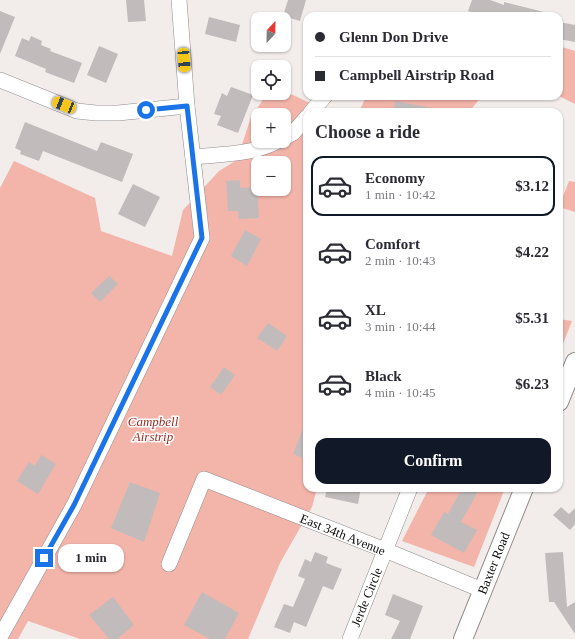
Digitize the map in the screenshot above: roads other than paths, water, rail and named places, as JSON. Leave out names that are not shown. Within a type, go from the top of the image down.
[{"type":"street","points":[[0,638],[74,505],[202,238],[187,106],[179,0]]},
{"type":"street","points":[[0,80],[77,111],[118,113],[187,106]]},
{"type":"street","points":[[314,108],[322,100]]},
{"type":"street","points":[[291,134],[303,122]]},
{"type":"street","points":[[193,156],[243,152],[258,148]]},
{"type":"street","points":[[563,392],[575,362]]},
{"type":"street","name":"East 34th Avenue","points":[[169,564],[204,478],[482,590]]},
{"type":"street","name":"Jerde Circle","points":[[350,639],[408,492]]},
{"type":"street","name":"Baxter Road","points":[[463,639],[522,492]]},
{"type":"park label","name":"Campbell Airstrip","points":[[153,428]]}]
